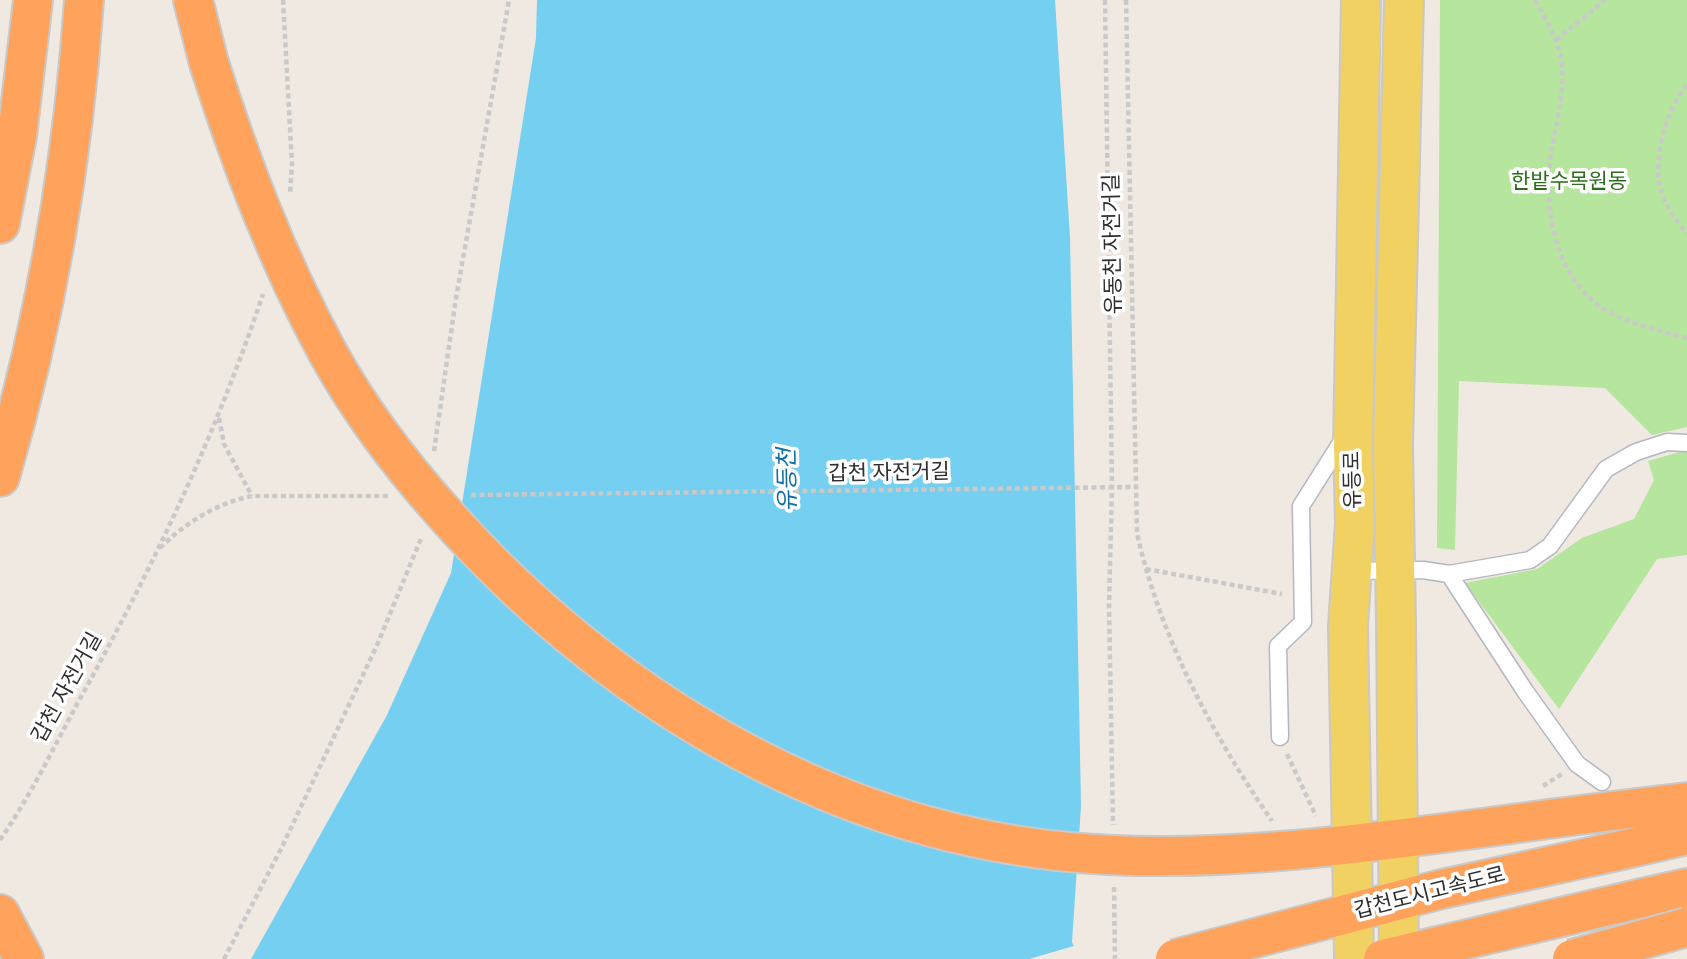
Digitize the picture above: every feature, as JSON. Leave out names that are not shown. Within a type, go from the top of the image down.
[{"type":"highway","points":[[0,224],[17,136],[33,0]]},
{"type":"highway","points":[[0,477],[44,311],[58,234],[72,145],[84,0]]},
{"type":"highway","points":[[193,0],[209,64],[268,233],[330,356],[411,477],[484,559],[555,626],[622,678],[700,728],[776,769],[857,804],[996,841],[1059,851],[1139,856],[1240,852],[1607,796],[1687,802]]},
{"type":"highway","name":"갑천도시고속도로","points":[[1175,959],[1442,889],[1687,835]]},
{"type":"highway","points":[[1383,959],[1687,888]]},
{"type":"highway","points":[[0,914],[24,959]]},
{"type":"highway","points":[[1572,959],[1687,927]]},
{"type":"main road","name":"유등로","points":[[1354,959],[1348,626],[1355,523],[1353,428],[1361,0]]},
{"type":"main road","name":"유등로","points":[[1399,959],[1394,429],[1404,0]]},
{"type":"lane","points":[[1280,737],[1278,646],[1303,622],[1301,506],[1353,428]]},
{"type":"lane","points":[[1351,571],[1395,559],[1449,574],[1530,559],[1550,546],[1606,468],[1636,452],[1667,442],[1687,443]]},
{"type":"lane","points":[[1449,574],[1525,691],[1577,764],[1607,796]]},
{"type":"path","points":[[1105,0],[1112,487],[1109,605],[1113,836]]},
{"type":"path","name":"유동천 자전거길","points":[[1126,0],[1135,487]]},
{"type":"path","points":[[1535,0],[1556,40],[1562,61],[1550,163],[1550,208],[1560,253],[1575,285],[1610,312],[1687,338]]},
{"type":"path","points":[[1556,40],[1605,0]]},
{"type":"path","points":[[1687,85],[1674,103],[1659,162],[1664,197],[1687,234]]},
{"type":"path","name":"갑천 자전거길","points":[[0,840],[135,599],[219,418],[224,444],[252,496]]},
{"type":"path","points":[[1135,487],[1137,533],[1145,569],[1171,639],[1199,698]]},
{"type":"path","name":"갑천 자전거길","points":[[465,496],[1135,487]]},
{"type":"path","name":"갑천 자전거길","points":[[160,548],[179,529],[233,500],[252,496],[401,496]]},
{"type":"path","points":[[1145,569],[1303,598]]},
{"type":"path","points":[[1280,737],[1320,825]]},
{"type":"path","points":[[1114,877],[1115,959]]},
{"type":"green space","name":"한밭수목원동","points":[[1440,0],[1687,0],[1687,427],[1652,435],[1605,388],[1459,381],[1455,550],[1437,548]]},
{"type":"green space","points":[[1687,450],[1687,555],[1657,559],[1559,709],[1465,583],[1537,569],[1582,538],[1634,519],[1654,480],[1648,461]]},
{"type":"water","name":"유등천","points":[[537,0],[1055,0],[1070,238],[1081,806],[1072,942],[1080,959],[251,959],[387,715],[451,573],[536,38]]},
{"type":"pier","points":[[1077,945],[1084,959],[1029,959]]}]
